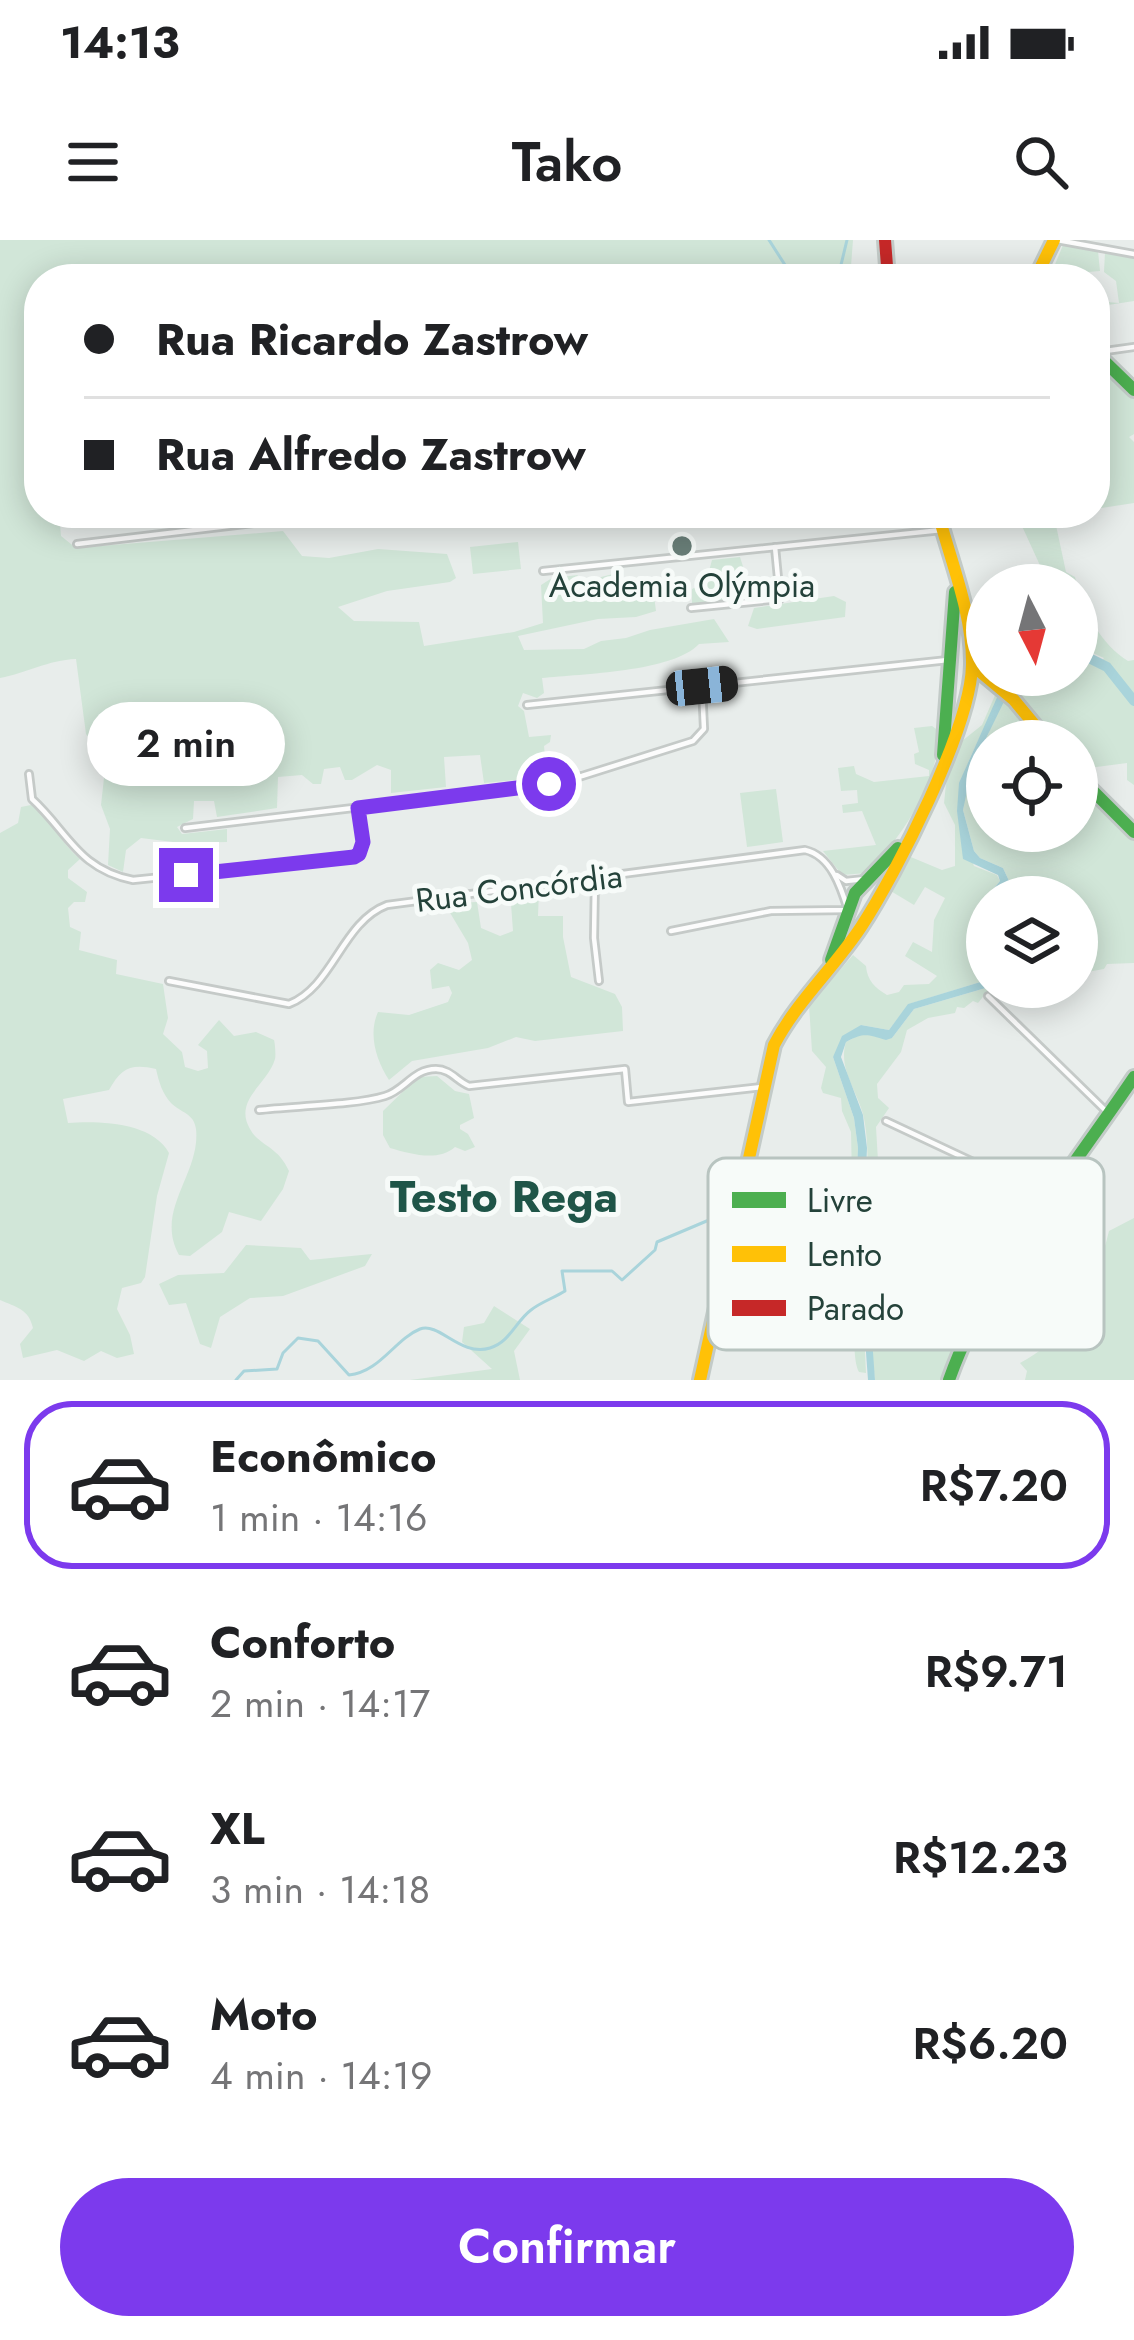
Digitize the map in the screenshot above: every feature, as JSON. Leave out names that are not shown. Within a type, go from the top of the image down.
[{"type":"main road","points":[[1127,376],[1134,390]]},
{"type":"main road","points":[[942,530],[966,645]]},
{"type":"main road","points":[[943,760],[955,585]]},
{"type":"main road","points":[[948,660],[959,651],[966,663]]},
{"type":"main road","points":[[946,682],[956,688],[966,677]]},
{"type":"main road","points":[[747,1158],[762,1088],[784,1026],[866,921],[943,760],[966,688]]},
{"type":"main road","points":[[1006,696],[1029,720]]},
{"type":"main road","points":[[1098,796],[1134,832]]},
{"type":"main road","points":[[824,974],[848,910],[869,878],[906,840]]},
{"type":"main road","points":[[869,878],[884,886]]},
{"type":"main road","points":[[848,910],[866,921]]},
{"type":"main road","points":[[1079,1158],[1134,1077]]},
{"type":"main road","points":[[700,1380],[708,1342]]},
{"type":"main road","points":[[950,1380],[960,1350]]},
{"type":"street","points":[[1054,240],[1134,254]]},
{"type":"street","points":[[77,544],[212,528]]},
{"type":"street","points":[[543,572],[942,530]]},
{"type":"street","points":[[691,608],[780,599],[775,547]]},
{"type":"street","points":[[527,705],[948,660]]},
{"type":"street","points":[[185,828],[549,784],[670,751],[693,741],[704,729],[702,686]]},
{"type":"street","points":[[29,774],[32,799],[48,812],[71,846],[108,873],[133,880],[354,857],[363,842],[358,808]]},
{"type":"street","name":"Rua Concórdia","points":[[169,981],[290,1004],[304,996],[361,922],[379,908],[810,850],[846,881],[869,878]]},
{"type":"street","points":[[671,931],[771,911],[848,910],[832,872]]},
{"type":"street","points":[[595,878],[599,981]]},
{"type":"street","points":[[1000,1008],[1109,1114]]},
{"type":"street","points":[[259,1110],[385,1096],[418,1073],[434,1069],[448,1071],[469,1086],[625,1070],[628,1102],[762,1088]]},
{"type":"street","points":[[886,1121],[965,1158]]},
{"type":"green space","points":[[0,240],[853,240],[851,264],[24,264],[24,528],[60,528],[61,536],[76,548],[283,531],[302,556],[329,558],[378,549],[447,554],[456,578],[450,582],[387,591],[338,607],[354,621],[419,622],[424,646],[543,623],[541,585],[552,578],[578,575],[563,595],[567,599],[587,597],[601,577],[613,574],[618,590],[653,588],[656,611],[518,636],[524,650],[584,649],[601,641],[714,619],[729,642],[699,644],[669,661],[648,666],[542,678],[544,693],[537,698],[523,693],[518,706],[524,711],[529,737],[551,735],[544,746],[547,777],[484,783],[480,755],[444,757],[446,787],[391,793],[391,770],[377,765],[352,780],[345,780],[340,767],[324,769],[321,784],[302,775],[278,777],[277,808],[217,817],[214,801],[194,801],[193,819],[177,827],[182,834],[227,829],[227,842],[141,838],[126,850],[123,872],[108,865],[110,829],[101,805],[101,754],[86,734],[76,659],[0,678]]},
{"type":"green space","points":[[1063,245],[1098,251],[1099,264],[1055,264]]},
{"type":"green space","points":[[1105,252],[1134,257],[1134,301],[1110,305],[1119,303],[1116,281],[1110,276],[1110,264],[1104,264]]},
{"type":"green space","points":[[1110,377],[1134,399],[1134,434],[1129,437],[1134,442],[1134,503],[1110,507]]},
{"type":"green space","points":[[1023,528],[1057,528],[1064,564],[1039,564]]},
{"type":"green space","points":[[518,542],[521,569],[473,574],[470,547]]},
{"type":"green space","points":[[740,557],[746,576],[727,580],[729,596],[724,601],[692,605],[692,589],[706,582],[712,560]]},
{"type":"green space","points":[[834,596],[846,602],[845,617],[757,629],[748,626],[754,608]]},
{"type":"green space","points":[[1098,630],[1119,654],[1134,660],[1134,785],[1127,780],[1127,763],[1098,767],[1098,720],[1037,720],[1014,696],[1098,696],[1098,667],[1104,658],[1098,655]]},
{"type":"green space","points":[[1003,700],[1022,720],[994,720]]},
{"type":"green space","points":[[932,726],[939,731],[937,750],[933,770],[916,808],[867,873],[842,875],[823,851],[876,845],[862,811],[843,813],[842,805],[858,803],[857,790],[841,791],[838,768],[854,766],[856,774],[874,782],[929,776],[929,770],[915,764],[914,754],[919,752],[914,728]]},
{"type":"green space","points":[[966,738],[960,815],[966,852],[974,866],[998,876],[966,876],[966,986],[909,1004],[889,1030],[861,1025],[833,1057],[854,1118],[858,1158],[852,1158],[851,1132],[841,1098],[821,1088],[826,1067],[812,1051],[809,1005],[853,955],[866,966],[872,983],[887,995],[904,985],[929,984],[937,976],[905,956],[913,942],[932,952],[934,920],[945,898],[925,887],[914,905],[889,890],[906,855],[942,870],[955,866],[955,825],[944,803],[947,775]]},
{"type":"green space","points":[[776,789],[783,842],[747,847],[740,793]]},
{"type":"green space","points":[[1098,803],[1134,839],[1134,963],[1107,964],[1098,970],[1098,876],[1007,876],[1003,868],[975,852],[1098,852]]},
{"type":"green space","points":[[31,805],[80,859],[68,870],[68,878],[87,892],[85,902],[74,902],[68,908],[70,927],[81,932],[79,950],[117,960],[116,974],[163,984],[168,1018],[163,1034],[182,1052],[185,1067],[208,1068],[207,1051],[198,1045],[219,1020],[234,1036],[256,1032],[274,1040],[275,1059],[249,1101],[246,1119],[254,1135],[289,1171],[283,1189],[261,1221],[229,1212],[222,1232],[190,1256],[179,1255],[172,1223],[192,1161],[196,1129],[190,1116],[165,1095],[156,1069],[128,1069],[109,1090],[63,1099],[68,1123],[138,1129],[169,1153],[157,1196],[145,1277],[141,1283],[122,1288],[117,1309],[134,1354],[117,1358],[101,1351],[84,1361],[57,1350],[23,1358],[20,1344],[33,1328],[31,1322],[21,1310],[0,1300],[0,833],[18,823],[21,807]]},
{"type":"green space","points":[[539,890],[538,916],[563,916],[571,977],[615,994],[622,1007],[623,1031],[535,1041],[516,1037],[488,1048],[412,1061],[389,1080],[375,1047],[378,1012],[409,1015],[448,1002],[449,986],[432,989],[430,970],[438,963],[459,970],[472,960],[468,943],[449,911],[454,903],[477,902],[481,928],[500,936],[513,931],[511,904],[520,892]]},
{"type":"green space","points":[[966,994],[964,1008],[928,1018],[907,1030],[901,1052],[877,1084],[878,1098],[889,1108],[876,1127],[878,1158],[867,1158],[863,1114],[846,1070],[846,1042],[863,1033],[892,1038],[914,1009]]},
{"type":"green space","points":[[437,1076],[455,1091],[469,1094],[474,1118],[460,1129],[475,1147],[465,1151],[455,1147],[432,1155],[390,1148],[383,1135],[383,1111],[418,1077]]},
{"type":"green space","points":[[1134,1218],[1134,1380],[1025,1380],[1027,1371],[1020,1363],[1040,1350],[1104,1350],[1104,1247],[1109,1231]]},
{"type":"green space","points":[[246,1245],[301,1248],[310,1260],[372,1254],[365,1266],[283,1296],[250,1298],[220,1317],[211,1348],[200,1344],[186,1303],[169,1305],[159,1284],[178,1275],[224,1273]]},
{"type":"green space","points":[[494,1306],[530,1329],[514,1351],[520,1380],[410,1380],[492,1369],[462,1342],[464,1327],[484,1323]]},
{"type":"green space","points":[[855,1350],[865,1350],[866,1373],[859,1372]]},
{"type":"green space","points":[[872,1350],[959,1350],[946,1380],[875,1380]]},
{"type":"water","points":[[998,696],[1007,696],[995,720],[987,720]]},
{"type":"water","points":[[966,767],[966,852],[1003,868],[1007,876],[963,859],[959,783]]},
{"type":"water","points":[[966,986],[966,994],[914,1009],[892,1038],[862,1036],[846,1042],[841,1057],[863,1115],[867,1148],[867,1158],[858,1158],[854,1118],[833,1057],[842,1036],[861,1025],[889,1030],[908,1004]]},
{"type":"water","points":[[866,1350],[873,1350],[875,1380],[868,1380]]},
{"type":"waterway","points":[[769,240],[784,264]]},
{"type":"waterway","points":[[841,264],[847,240]]},
{"type":"waterway","points":[[1098,662],[1134,701]]},
{"type":"waterway","points":[[236,1380],[244,1371],[277,1369],[283,1353],[298,1338],[318,1341],[349,1375],[370,1368],[420,1329],[435,1330],[469,1348],[490,1348],[503,1341],[531,1310],[565,1291],[562,1271],[612,1271],[622,1280],[655,1250],[657,1242],[708,1220]]},
{"type":"traffic: fast","points":[[1110,367],[1134,390]]},
{"type":"traffic: fast","points":[[943,755],[955,592]]},
{"type":"traffic: fast","points":[[1098,796],[1134,832]]},
{"type":"traffic: fast","points":[[831,960],[855,893],[898,848]]},
{"type":"traffic: fast","points":[[1077,1158],[1134,1077]]},
{"type":"traffic: fast","points":[[949,1380],[961,1350]]},
{"type":"traffic: slow","points":[[1042,264],[1054,240]]},
{"type":"traffic: slow","points":[[749,1158],[774,1045],[861,927],[893,872],[959,725],[972,665],[969,627],[942,528]]},
{"type":"traffic: slow","points":[[1009,696],[1031,720]]},
{"type":"traffic: slow","points":[[700,1380],[708,1344]]},
{"type":"traffic: jam","points":[[885,240],[887,264]]},
{"type":"place","name":"Academia Olýmpia","points":[[682,546]]},
{"type":"district","name":"Testo Rega","points":[[504,1196]]},
{"type":"route","points":[[186,875],[354,857],[363,842],[358,808],[549,784]]}]
